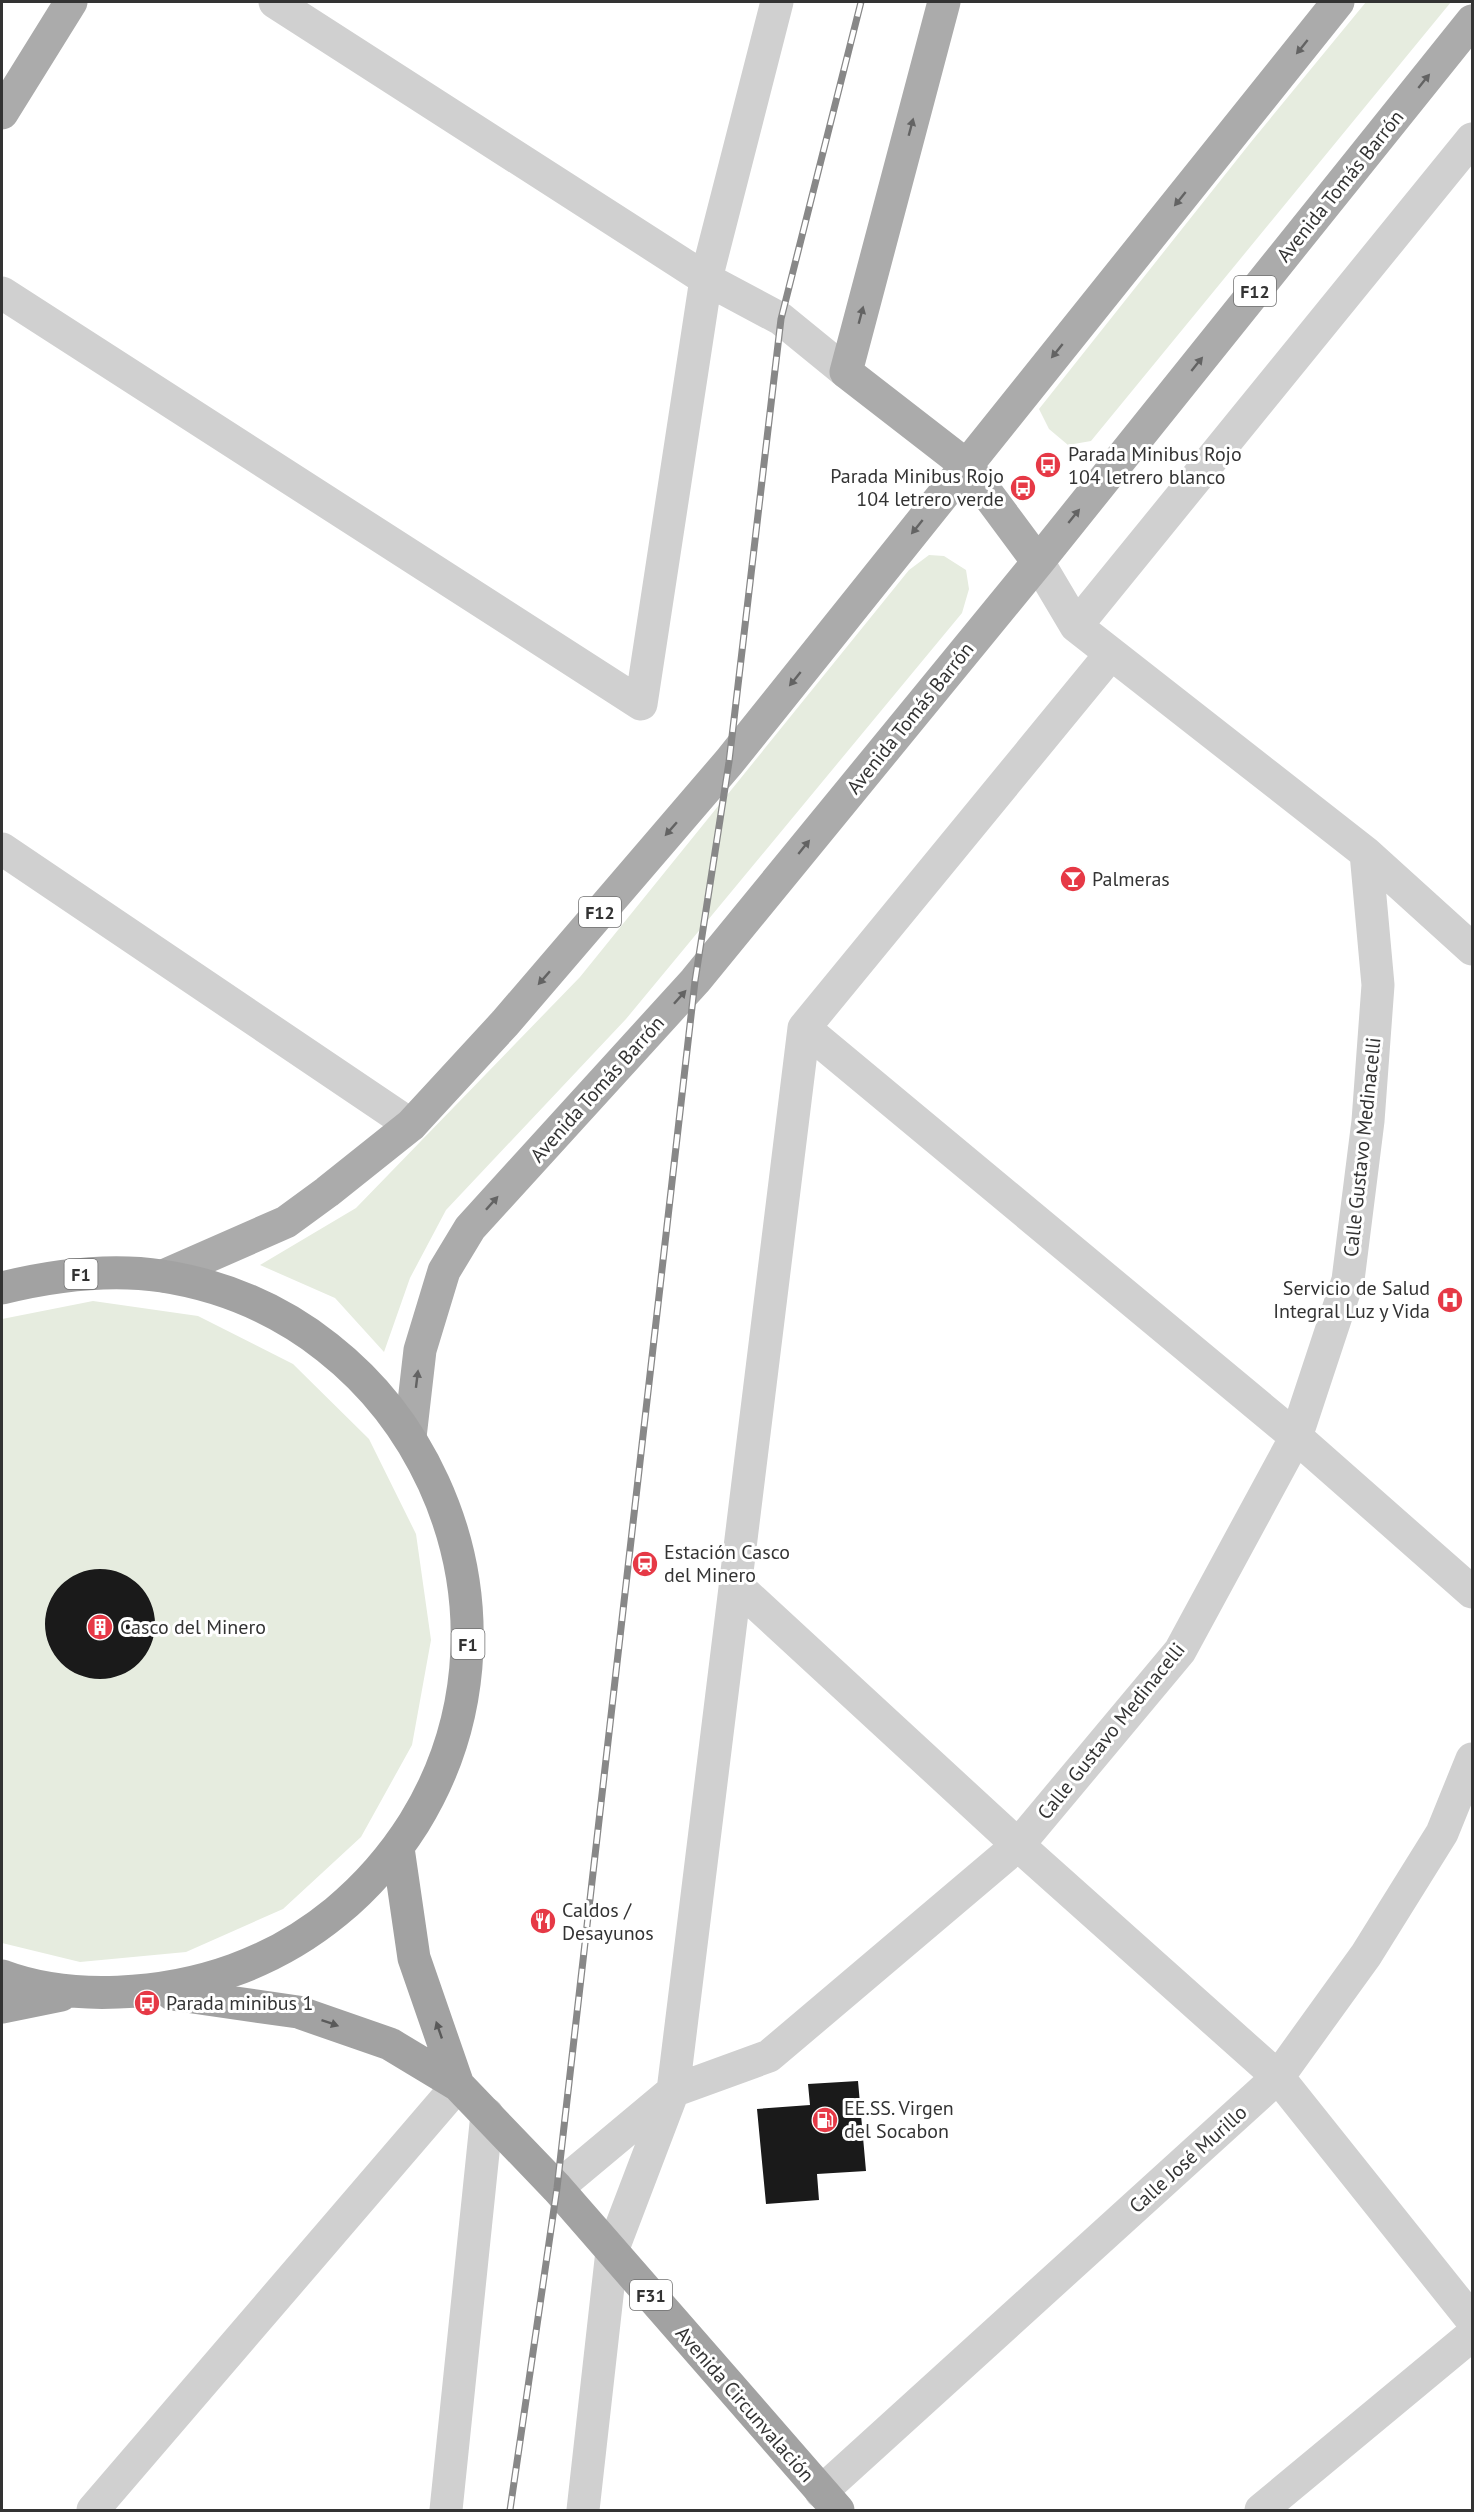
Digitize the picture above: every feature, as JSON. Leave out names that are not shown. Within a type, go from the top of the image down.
[{"type":"highway","name":"F1","points":[[2,1288],[46,1277],[104,1272],[163,1276],[211,1288],[259,1306],[303,1330],[343,1361],[380,1397],[410,1437],[436,1485],[455,1537],[466,1590],[468,1645],[463,1698],[449,1752],[427,1802],[398,1848],[360,1893],[314,1930],[252,1964],[207,1980],[149,1991],[75,1992],[2,2007]]},
{"type":"highway","name":"Avenida Circunvalación","points":[[398,1848],[414,1958],[458,2085]]},
{"type":"highway","name":"F1","points":[[2,1976],[75,1992]]},
{"type":"highway","name":"Avenida Circunvalación","points":[[149,1991],[298,2012],[390,2044],[458,2085],[556,2188],[829,2501]]},
{"type":"main road","points":[[2,113],[71,2]]},
{"type":"main road","points":[[944,2],[846,372],[966,465],[1038,562]]},
{"type":"main road","name":"F12","points":[[163,1276],[286,1222],[411,1125],[505,1023],[729,762],[1338,2]]},
{"type":"main road","name":"Avenida Tomás Barrón","points":[[410,1437],[420,1350],[444,1271],[470,1228],[695,981],[1038,562],[1473,21]]},
{"type":"street","points":[[275,2],[706,279],[781,319],[846,372]]},
{"type":"street","points":[[2,293],[641,704],[706,279],[777,2]]},
{"type":"street","points":[[1076,627],[1473,139]]},
{"type":"street","points":[[1038,562],[1076,627],[1366,853],[1473,949]]},
{"type":"street","points":[[583,2511],[612,2251],[673,2091],[804,1028],[1110,655]]},
{"type":"street","points":[[2,849],[411,1125]]},
{"type":"street","name":"Calle Gustavo Medinacelli","points":[[556,2188],[673,2091],[769,2056],[1018,1845],[1180,1651],[1296,1437],[1348,1280],[1368,1122],[1378,984],[1366,853]]},
{"type":"street","points":[[804,1028],[1296,1437],[1473,1592]]},
{"type":"street","points":[[737,1586],[1018,1845],[1278,2077],[1473,2320]]},
{"type":"street","name":"Calle José Murillo","points":[[829,2501],[1278,2077],[1366,1955],[1442,1833],[1473,1759]]},
{"type":"street","points":[[93,2511],[458,2085]]},
{"type":"street","points":[[446,2511],[486,2114]]},
{"type":"street","points":[[1261,2511],[1473,2335]]},
{"type":"shaded area","points":[[1366,2],[1451,2],[1091,441],[1068,445],[1049,429],[1039,409],[1251,142]]},
{"type":"shaded area","points":[[929,555],[944,556],[966,570],[969,589],[962,613],[626,1019],[446,1210],[410,1278],[384,1352],[335,1298],[260,1265],[356,1208],[580,977],[909,570]]},
{"type":"shaded area","points":[[93,1301],[198,1316],[293,1364],[369,1439],[416,1534],[431,1640],[412,1745],[361,1837],[283,1909],[186,1952],[80,1962],[2,1943],[2,1319]]},
{"type":"building","name":"Casco del Minero","points":[[100,1569],[121,1574],[139,1585],[150,1603],[155,1624],[150,1645],[139,1663],[121,1674],[100,1679],[79,1674],[61,1663],[50,1645],[45,1624],[50,1603],[61,1585],[79,1574]]},
{"type":"building","points":[[858,2081],[866,2171],[817,2174],[819,2200],[766,2204],[757,2109],[810,2105],[808,2084]]},
{"type":"railway","points":[[510,2510],[557,2188],[695,981],[729,762],[781,319],[861,2]]},
{"type":"place","name":"Parada Minibus Rojo 104 letrero blanco","points":[[1048,465]]},
{"type":"place","name":"Parada Minibus Rojo 104 letrero verde","points":[[1023,488]]},
{"type":"place","name":"Palmeras","points":[[1073,879]]},
{"type":"place","name":"Servicio de Salud Integral Luz y Vida","points":[[1450,1300]]},
{"type":"place","name":"Estación Casco del Minero","points":[[645,1564]]},
{"type":"place","name":"Casco del Minero","points":[[100,1627]]},
{"type":"place","name":"Caldos / Desayunos","points":[[543,1921]]},
{"type":"place","name":"Parada minibus 1","points":[[147,2003]]},
{"type":"place","name":"EE.SS. Virgen del Socabon","points":[[825,2120]]}]
